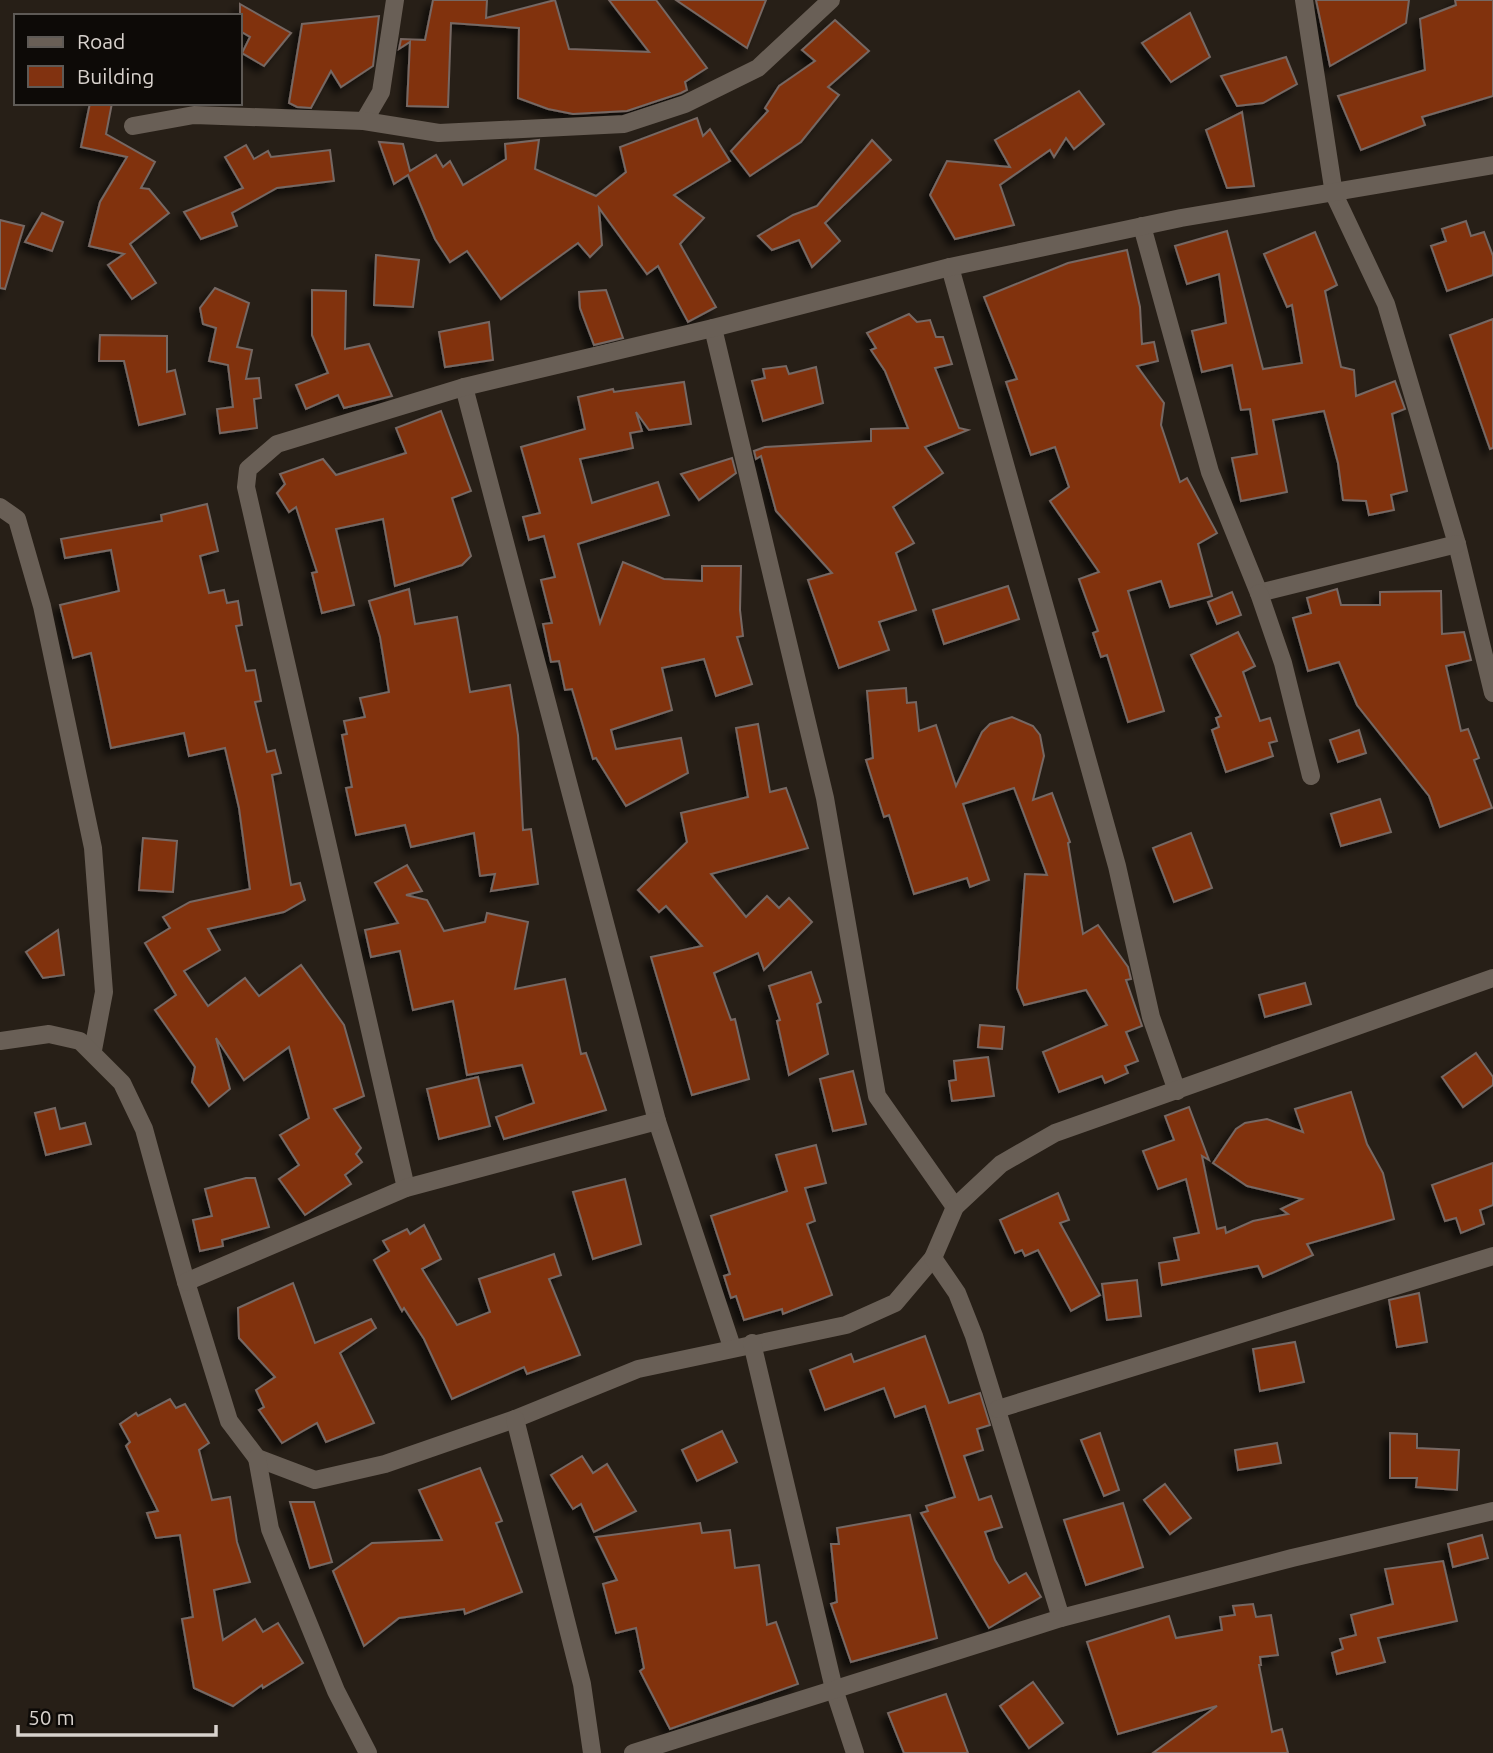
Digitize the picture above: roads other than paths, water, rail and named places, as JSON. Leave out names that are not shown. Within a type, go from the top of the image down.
[{"type":"street","points":[[364,121],[381,92],[395,0]]},
{"type":"street","points":[[133,126],[194,115],[364,121],[439,133],[624,124],[685,104],[758,68],[831,0]]},
{"type":"street","points":[[1304,0],[1334,194],[1386,304],[1457,544],[1493,693]]},
{"type":"street","points":[[406,1188],[246,487],[248,469],[277,444],[464,387],[713,328],[950,267],[1142,226],[1493,165]]},
{"type":"street","points":[[1142,226],[1210,471],[1259,593],[1283,663],[1311,776]]},
{"type":"street","points":[[950,267],[1117,866],[1151,1017],[1177,1091]]},
{"type":"street","points":[[713,328],[825,798],[877,1096],[954,1207]]},
{"type":"street","points":[[464,387],[657,1121],[732,1347]]},
{"type":"street","points":[[0,507],[17,519],[42,606],[93,848],[104,992],[93,1050]]},
{"type":"street","points":[[1259,593],[1457,544]]},
{"type":"street","points":[[257,1458],[315,1480],[385,1464],[515,1419],[638,1369],[846,1325],[895,1303],[933,1258],[954,1207],[1001,1164],[1055,1133],[1493,978]]},
{"type":"street","points":[[0,1041],[49,1034],[80,1041],[93,1050],[122,1083],[144,1129],[186,1282],[229,1421],[257,1458],[270,1529],[336,1691],[368,1753]]},
{"type":"street","points":[[186,1282],[406,1188],[657,1121]]},
{"type":"street","points":[[998,1409],[1493,1256]]},
{"type":"street","points":[[933,1258],[957,1293],[998,1409],[1061,1618]]},
{"type":"street","points":[[752,1343],[834,1689],[855,1753]]},
{"type":"street","points":[[515,1419],[582,1684],[592,1753]]},
{"type":"street","points":[[633,1753],[1061,1618],[1292,1558],[1493,1511]]}]
